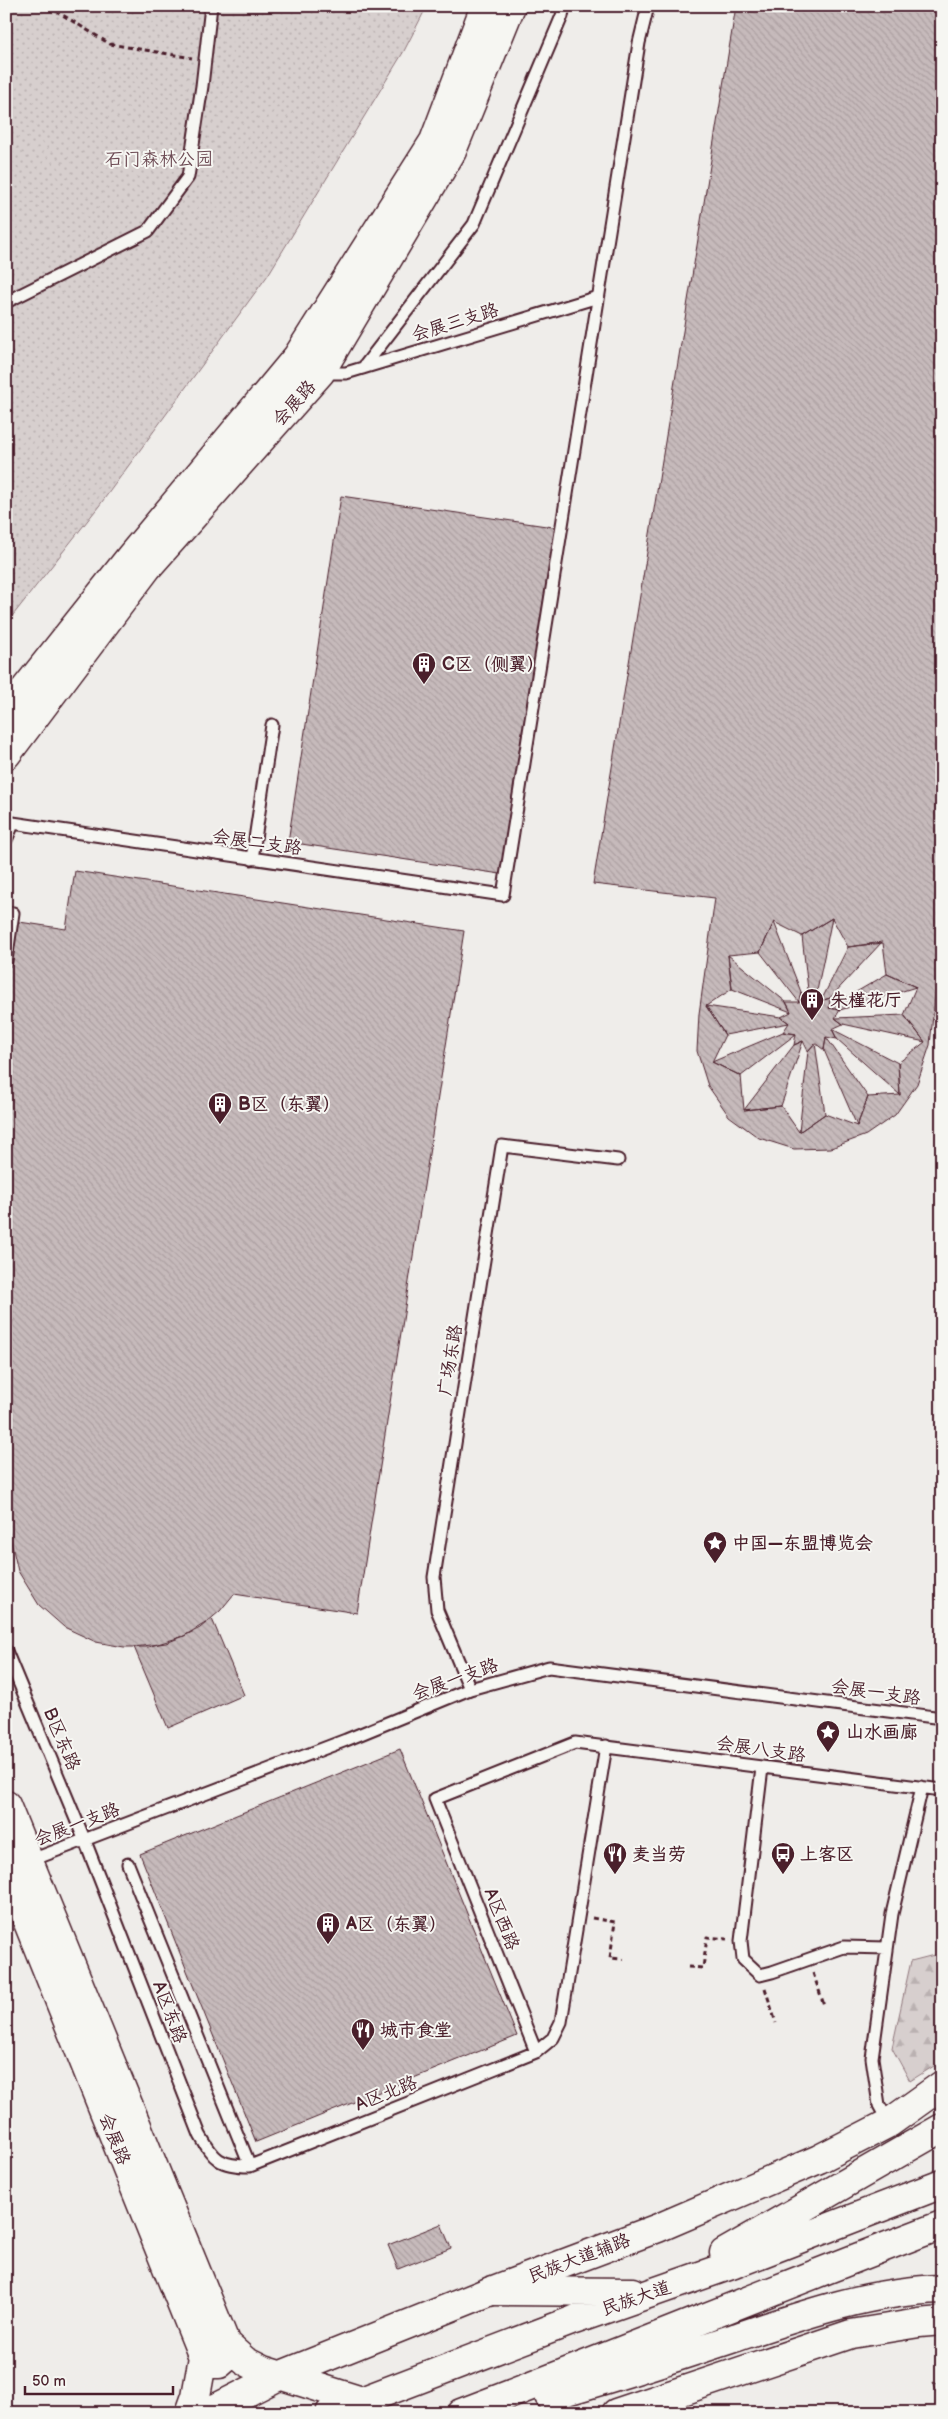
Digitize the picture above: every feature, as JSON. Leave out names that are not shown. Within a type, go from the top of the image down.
[{"type":"main road","name":"会展路","points":[[6,713],[131,556],[297,357],[434,141],[485,6]]},
{"type":"main road","name":"会展路","points":[[6,755],[147,568],[320,373],[452,151],[511,6]]},
{"type":"main road","name":"会展路","points":[[6,1805],[14,1860],[202,2357]]},
{"type":"main road","name":"会展路","points":[[14,1860],[226,2344]]},
{"type":"main road","name":"民族大道辅路","points":[[206,2413],[279,2376],[730,2198],[819,2158],[889,2123],[942,2085]]},
{"type":"main road","points":[[491,2291],[654,2292],[942,2128]]},
{"type":"main road","name":"民族大道","points":[[330,2413],[574,2320],[942,2184]]},
{"type":"main road","points":[[461,2413],[591,2364],[747,2299],[942,2225]]},
{"type":"main road","points":[[490,2413],[599,2382],[798,2317],[856,2301],[913,2290],[942,2289]]},
{"type":"main road","points":[[616,2413],[851,2334],[942,2321]]},
{"type":"main road","points":[[202,2357],[210,2364],[219,2364],[227,2356],[226,2344]]},
{"type":"main road","points":[[226,2344],[245,2361],[279,2376],[362,2401]]},
{"type":"main road","points":[[190,2413],[196,2396],[202,2357]]},
{"type":"main road","points":[[599,2382],[609,2413]]},
{"type":"lane","points":[[6,302],[148,231],[188,177],[211,6]]},
{"type":"lane","points":[[363,368],[474,224],[562,16],[564,6]]},
{"type":"lane","points":[[598,297],[639,43],[648,6]]},
{"type":"lane","name":"会展三支路","points":[[320,373],[346,374],[598,297]]},
{"type":"lane","name":"会展二支路","points":[[10,823],[503,895],[598,297]]},
{"type":"lane","points":[[252,859],[272,725]]},
{"type":"lane","points":[[6,840],[10,823]]},
{"type":"lane","points":[[6,961],[13,913]]},
{"type":"lane","name":"广场东路","points":[[470,1689],[437,1610],[434,1577],[502,1146],[618,1160]]},
{"type":"lane","name":"B区东路","points":[[6,1651],[85,1841]]},
{"type":"lane","name":"会展一支路","points":[[14,1860],[85,1841],[470,1689],[549,1667],[942,1718]]},
{"type":"lane","name":"会展八支路","points":[[435,1799],[575,1743],[942,1790]]},
{"type":"lane","points":[[536,2052],[553,2038],[561,2022],[606,1746]]},
{"type":"lane","points":[[762,1768],[741,1941],[743,1959],[760,1975],[844,1947],[887,1948]]},
{"type":"lane","points":[[889,2123],[879,2105],[872,2058],[892,1914],[922,1788]]},
{"type":"lane","name":"A区西路","points":[[435,1799],[536,2052]]},
{"type":"lane","name":"A区东路","points":[[85,1841],[200,2135],[212,2156],[232,2166],[250,2166]]},
{"type":"lane","points":[[128,1864],[250,2166]]},
{"type":"lane","name":"A区北路","points":[[250,2166],[536,2052]]},
{"type":"path","points":[[48,6],[110,44],[205,60]]},
{"type":"path","points":[[577,1916],[615,1922],[610,1958],[623,1959]]},
{"type":"path","points":[[688,1967],[703,1968],[707,1937],[741,1941]]},
{"type":"path","points":[[808,1959],[824,2005]]},
{"type":"path","points":[[760,1975],[776,2023]]},
{"type":"green space","name":"石门森林公园","points":[[6,6],[427,6],[404,51],[268,275],[99,506],[6,624]]},
{"type":"green space","points":[[942,1953],[942,2061],[910,2081],[892,2048],[911,1961]]},
{"type":"building","points":[[736,6],[942,6],[942,927],[930,1045],[917,1084],[895,1115],[866,1135],[831,1148],[794,1149],[759,1138],[729,1116],[708,1086],[697,1051],[699,1014],[715,898],[593,884]],"holes":[[[832,918],[848,947],[883,943],[887,974],[916,987],[904,1015],[925,1042],[898,1063],[900,1095],[868,1097],[857,1126],[825,1114],[799,1132],[781,1106],[744,1110],[741,1076],[712,1062],[725,1035],[706,1006],[732,989],[728,955],[760,952],[774,922],[802,936]]]},
{"type":"building","name":"C区（侧翼）","points":[[341,496],[560,528],[507,875],[288,842]]},
{"type":"building","name":"B区（东翼）","points":[[75,871],[464,931],[357,1613],[234,1594],[220,1611],[200,1628],[184,1636],[148,1647],[124,1647],[96,1642],[64,1627],[39,1605],[18,1571],[9,1533],[6,1532],[6,1363],[13,1320],[6,1319],[6,920],[66,929]]},
{"type":"building","points":[[832,918],[817,991],[809,999],[802,936]]},
{"type":"building","points":[[774,922],[801,992],[799,1002],[760,952]]},
{"type":"building","points":[[882,942],[830,998],[821,1001],[848,947]]},
{"type":"building","points":[[728,955],[786,1002],[791,1012],[732,989]]},
{"type":"building","points":[[887,974],[916,987],[840,1010],[829,1008]]},
{"type":"building","name":"朱槿花厅","points":[[817,991],[821,1001],[830,998],[829,1008],[840,1010],[835,1018],[843,1024],[832,1029],[837,1039],[826,1037],[824,1050],[815,1043],[808,1051],[803,1041],[794,1045],[796,1034],[783,1032],[789,1023],[781,1017],[791,1012],[786,1002],[799,1002],[801,992],[809,999]]},
{"type":"building","points":[[706,1006],[781,1017],[789,1023],[725,1035]]},
{"type":"building","points":[[904,1015],[925,1042],[843,1024],[835,1018]]},
{"type":"building","points":[[832,1029],[898,1063],[900,1095],[837,1039]]},
{"type":"building","points":[[783,1032],[796,1034],[741,1076],[712,1062]]},
{"type":"building","points":[[826,1037],[868,1097],[857,1126],[824,1050]]},
{"type":"building","points":[[803,1041],[781,1106],[744,1110],[794,1045]]},
{"type":"building","points":[[815,1043],[825,1114],[799,1132],[808,1051]]},
{"type":"building","points":[[212,1619],[244,1695],[168,1728],[134,1647],[166,1643],[184,1636]]},
{"type":"building","name":"A区（东翼）","points":[[400,1749],[517,2036],[256,2142],[140,1854]]},
{"type":"building","points":[[441,2224],[451,2248],[398,2269],[388,2245]]},
{"type":"building","points":[[933,2382],[942,2386],[942,2405]]},
{"type":"place","name":"C区（侧翼）","points":[[424,685]]},
{"type":"place","name":"朱槿花厅","points":[[812,1021]]},
{"type":"place","name":"B区（东翼）","points":[[220,1125]]},
{"type":"place","name":"中国—东盟博览会","points":[[715,1564]]},
{"type":"place","name":"山水画廊","points":[[828,1753]]},
{"type":"place","name":"麦当劳","points":[[615,1875]]},
{"type":"place","name":"上客区","points":[[783,1875]]},
{"type":"place","name":"A区（东翼）","points":[[328,1945]]},
{"type":"place","name":"城市食堂","points":[[363,2051]]}]
